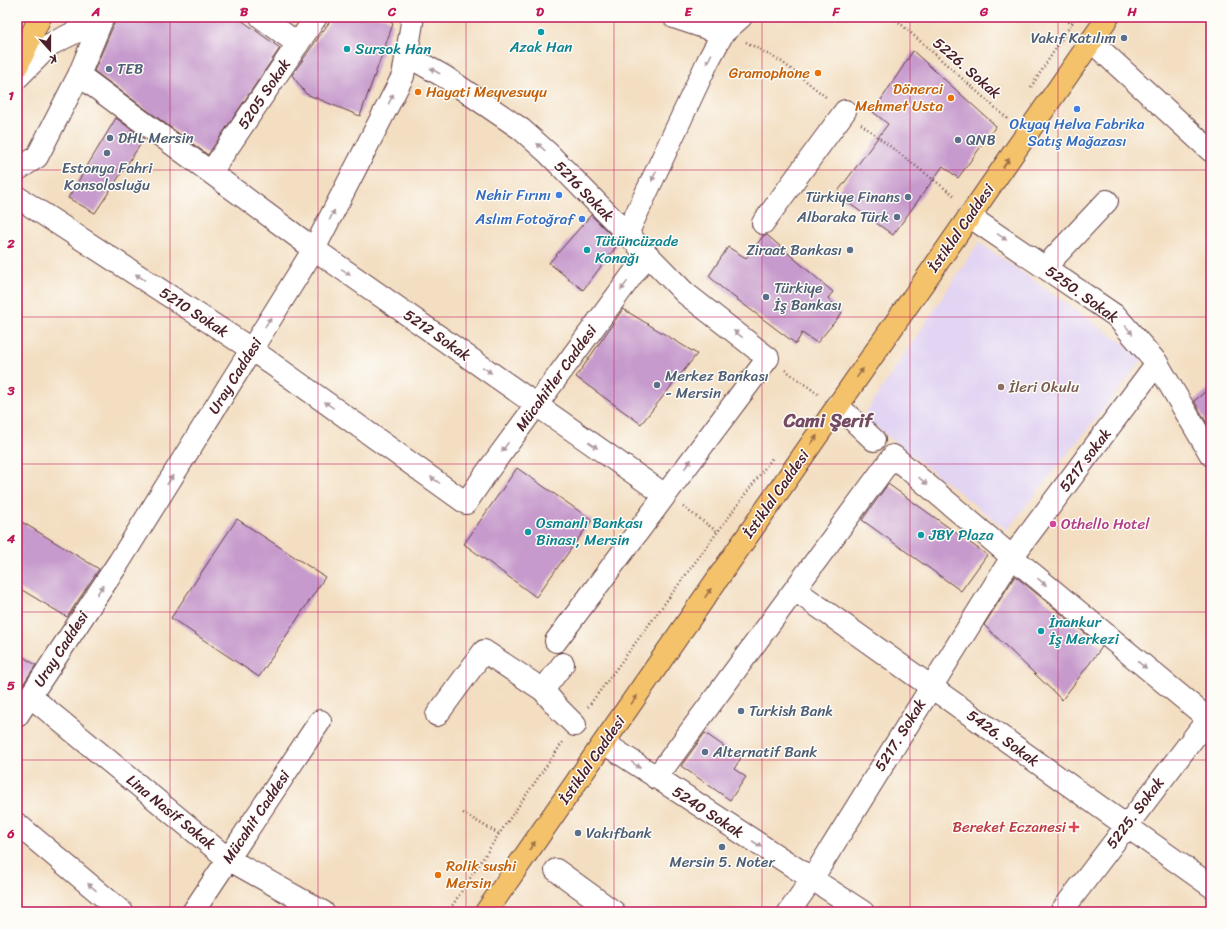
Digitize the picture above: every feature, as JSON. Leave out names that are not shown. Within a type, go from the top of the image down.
[{"type":"main road","points":[[17,66],[40,17]]},
{"type":"main road","name":"İstiklal Caddesi","points":[[486,912],[604,743],[828,400],[969,216],[1108,17]]},
{"type":"street","points":[[17,78],[51,44],[84,28],[88,17]]},
{"type":"street","points":[[17,170],[37,157],[79,75],[103,17]]},
{"type":"street","points":[[261,17],[298,44]]},
{"type":"street","name":"5205 Sokak","points":[[211,172],[316,17]]},
{"type":"street","name":"Uray Caddesi","points":[[17,716],[119,562],[314,249],[403,76],[412,17]]},
{"type":"street","points":[[674,17],[716,31],[722,35]]},
{"type":"street","points":[[627,234],[708,61],[722,35],[741,17]]},
{"type":"street","points":[[1091,41],[1211,151]]},
{"type":"street","name":"5216 Sokak","points":[[406,55],[445,77],[521,129],[548,153],[685,294],[768,358]]},
{"type":"street","name":"5212 Sokak","points":[[79,75],[314,249],[664,495]]},
{"type":"street","points":[[763,223],[845,111]]},
{"type":"street","name":"5210 Sokak","points":[[17,197],[251,349],[466,503]]},
{"type":"street","points":[[1046,266],[1107,202]]},
{"type":"street","name":"5250. Sokak","points":[[969,216],[1046,266],[1116,316],[1157,363],[1211,455]]},
{"type":"street","name":"Mücahitler Caddesi","points":[[466,503],[647,254]]},
{"type":"street","points":[[556,641],[768,358]]},
{"type":"street","name":"5217 sokak","points":[[1012,557],[1157,363]]},
{"type":"street","points":[[828,400],[874,440]]},
{"type":"street","points":[[656,778],[893,456],[1012,557],[1210,718]]},
{"type":"street","name":"5217. Sokak","points":[[789,912],[812,879],[930,686],[1012,557]]},
{"type":"street","name":"5426. Sokak","points":[[795,590],[1211,886]]},
{"type":"street","points":[[437,715],[484,651],[543,690],[575,725]]},
{"type":"street","points":[[543,690],[563,664]]},
{"type":"street","name":"Lina Nasif Sokak","points":[[30,696],[228,859],[323,912]]},
{"type":"street","name":"5225. Sokak","points":[[1061,912],[1125,825],[1210,718]]},
{"type":"street","name":"Mücahit Caddesi","points":[[193,912],[320,721]]},
{"type":"street","name":"5240 Sokak","points":[[604,743],[863,912]]},
{"type":"street","points":[[17,824],[122,912]]},
{"type":"street","points":[[556,870],[614,912]]},
{"type":"path","name":"5226. Sokak","points":[[893,17],[1009,120]]},
{"type":"path","points":[[1062,17],[1072,24]]},
{"type":"path","points":[[768,358],[828,400]]},
{"type":"path","points":[[815,401],[828,400]]},
{"type":"path","name":"İstiklal Caddesi","points":[[448,912],[499,834],[575,725],[778,451]]},
{"type":"path","points":[[664,495],[718,532]]},
{"type":"path","points":[[463,813],[499,834]]},
{"type":"shaded area","name":"İleri Okulu","points":[[979,242],[1144,358],[1007,530],[863,417]]},
{"type":"building","points":[[117,17],[237,17],[280,48],[208,155],[94,71]]},
{"type":"building","name":"Sursok Han","points":[[333,17],[385,17],[393,24],[360,116],[306,94],[292,75]]},
{"type":"building","points":[[913,51],[996,126],[958,178],[943,166],[893,235],[836,194],[888,124],[873,112]]},
{"type":"building","points":[[116,118],[144,139],[95,213],[68,198]]},
{"type":"building","name":"Tütüncüzade Konağı","points":[[591,215],[619,243],[583,290],[549,263]]},
{"type":"building","points":[[764,235],[767,235],[833,292],[828,298],[842,313],[817,343],[802,333],[796,344],[722,288],[709,276],[728,247],[746,258]]},
{"type":"building","points":[[623,309],[697,354],[641,424],[576,377]]},
{"type":"building","points":[[1211,387],[1211,430],[1194,401]]},
{"type":"building","name":"Osmanlı Bankası Binası, Mersin","points":[[517,468],[592,520],[536,597],[464,544]]},
{"type":"building","name":"JBY Plaza","points":[[888,484],[987,555],[961,591],[862,520]]},
{"type":"building","points":[[17,519],[99,569],[67,617],[17,587]]},
{"type":"building","points":[[237,519],[325,577],[259,677],[171,618]]},
{"type":"building","name":"İnankur İş Merkezi","points":[[1015,576],[1102,647],[1062,700],[984,625]]},
{"type":"building","points":[[17,653],[36,665],[17,693]]},
{"type":"building","points":[[705,733],[741,758],[734,769],[746,777],[730,800],[681,766]]},
{"type":"place","name":"Azak Han","points":[[541,32]]},
{"type":"place","name":"Vakıf Katılım","points":[[1124,38]]},
{"type":"place","name":"Sursok Han","points":[[347,49]]},
{"type":"place","name":"TEB","points":[[109,69]]},
{"type":"place","name":"Gramophone","points":[[818,73]]},
{"type":"place","name":"Hayati Meyvesuyu","points":[[418,92]]},
{"type":"place","name":"Dönerci Mehmet Usta","points":[[951,98]]},
{"type":"place","name":"Okyay Helva Fabrika Satış Mağazası","points":[[1077,109]]},
{"type":"place","name":"DHL Mersin","points":[[110,138]]},
{"type":"place","name":"QNB","points":[[958,140]]},
{"type":"place","name":"Estonya Fahri Konsolosluğu","points":[[107,153]]},
{"type":"place","name":"Nehir Fırını","points":[[559,195]]},
{"type":"place","name":"Türkiye Finans","points":[[908,197]]},
{"type":"place","name":"Albaraka Türk","points":[[897,217]]},
{"type":"place","name":"Aslım Fotoğraf","points":[[582,219]]},
{"type":"place","name":"Tütüncüzade Konağı","points":[[587,250]]},
{"type":"place","name":"Ziraat Bankası","points":[[850,250]]},
{"type":"place","name":"Türkiye İş Bankası","points":[[766,297]]},
{"type":"place","name":"Merkez Bankası - Mersin","points":[[657,385]]},
{"type":"place","name":"İleri Okulu","points":[[1001,387]]},
{"type":"place","name":"Othello Hotel","points":[[1053,524]]},
{"type":"place","name":"Osmanlı Bankası Binası, Mersin","points":[[528,532]]},
{"type":"place","name":"JBY Plaza","points":[[921,535]]},
{"type":"place","name":"İnankur İş Merkezi","points":[[1041,631]]},
{"type":"place","name":"Turkish Bank","points":[[741,711]]},
{"type":"place","name":"Alternatif Bank","points":[[705,752]]},
{"type":"place","name":"Bereket Eczanesi","points":[[1074,827]]},
{"type":"place","name":"Vakıfbank","points":[[578,833]]},
{"type":"place","name":"Mersin 5. Noter","points":[[722,847]]},
{"type":"place","name":"Rolik sushi Mersin","points":[[438,875]]},
{"type":"district","name":"Cami Şerif","points":[[828,420]]}]
